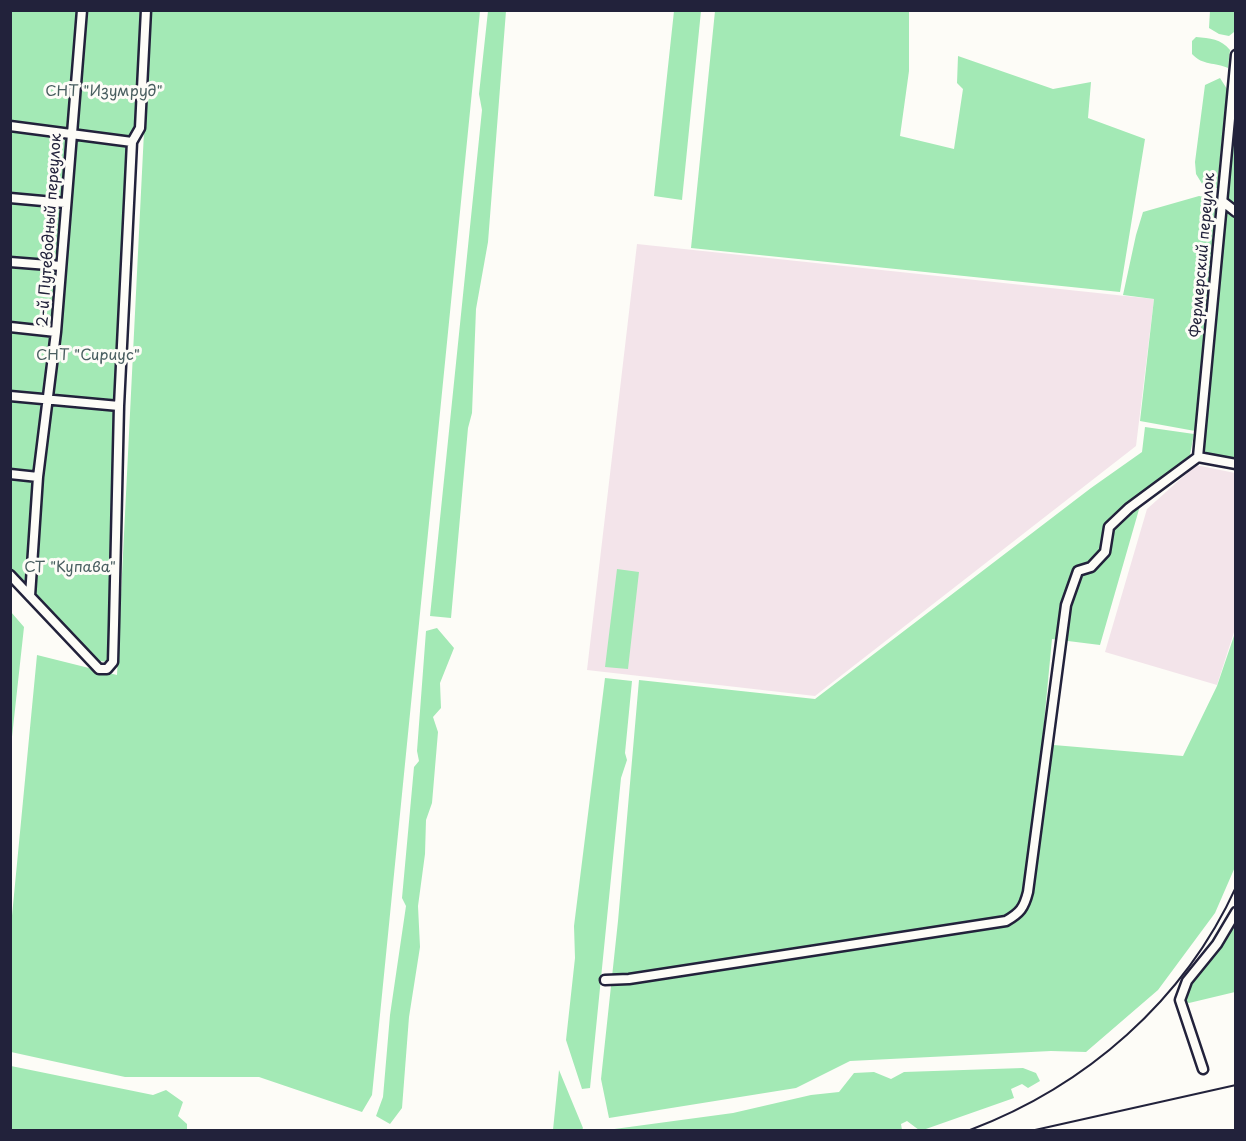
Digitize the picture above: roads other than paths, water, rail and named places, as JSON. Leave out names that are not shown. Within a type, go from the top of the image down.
[{"type":"street","name":"2-й Путеводный переулок","points":[[30,596],[38,477],[62,266],[65,203],[82,10]]},
{"type":"street","points":[[10,575],[99,669],[107,669],[113,662],[119,406],[132,142],[140,128],[146,10]]},
{"type":"street","name":"Фермерский переулок","points":[[1198,457],[1236,55]]},
{"type":"street","points":[[10,126],[132,142]]},
{"type":"street","points":[[10,198],[65,203]]},
{"type":"street","points":[[1222,201],[1236,212]]},
{"type":"street","points":[[10,262],[62,266]]},
{"type":"street","points":[[10,327],[56,332]]},
{"type":"street","points":[[10,396],[119,406]]},
{"type":"street","points":[[605,980],[1006,921],[1019,913],[1024,906],[1028,892],[1066,605],[1077,571],[1090,567],[1105,552],[1109,528],[1129,508],[1198,457],[1236,464]]},
{"type":"street","points":[[10,474],[38,477]]},
{"type":"street","points":[[1203,1069],[1180,1000],[1187,981],[1217,944],[1236,912]]},
{"type":"railway","points":[[970,1130],[1013,1112],[1053,1090],[1091,1064],[1127,1035],[1160,1002],[1189,967],[1236,887]]},
{"type":"railway","points":[[1035,1130],[1236,1085]]},
{"type":"park label","name":"СНТ \"Изумруд\"","points":[[104,92]]},
{"type":"park label","name":"СНТ \"Сириус\"","points":[[88,356]]},
{"type":"park label","name":"СТ \"Купава\"","points":[[70,568]]}]
